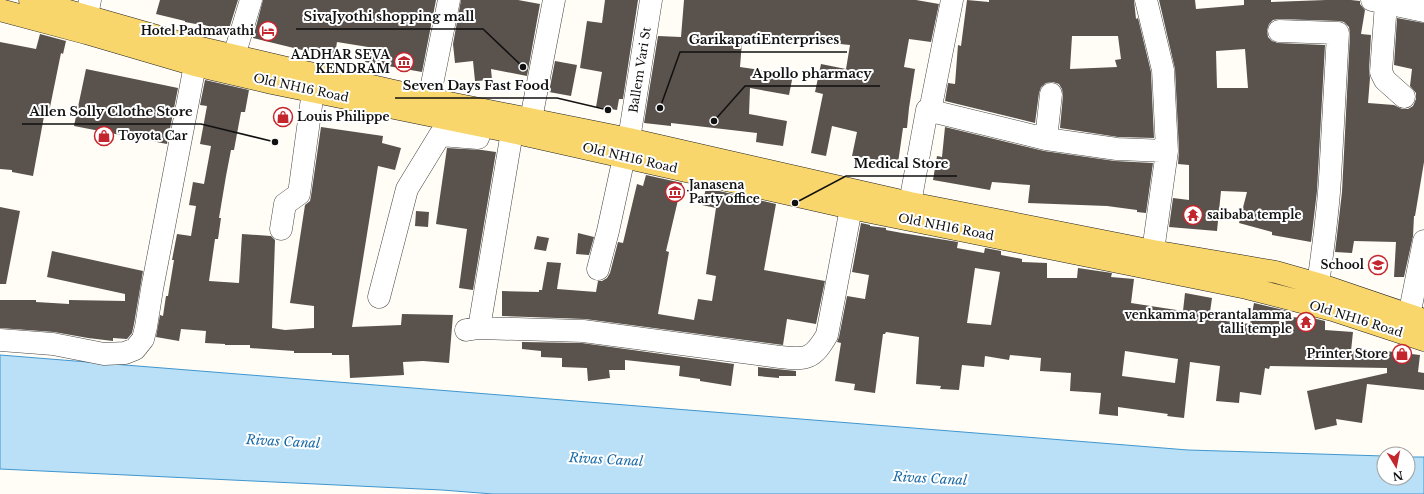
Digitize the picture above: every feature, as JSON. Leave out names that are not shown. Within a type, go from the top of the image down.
[{"type":"main road","name":"Old NH16 Road","points":[[30,0],[89,8],[188,45],[234,56],[430,99],[531,119],[627,148],[851,208],[1246,288],[1333,310],[1424,340]]},
{"type":"main road","name":"Old NH16 Road","points":[[0,10],[86,33],[195,65],[482,126],[512,132],[627,148],[1153,251],[1276,272],[1318,284],[1417,318]]},
{"type":"street","points":[[234,56],[251,0]]},
{"type":"street","points":[[430,99],[449,0]]},
{"type":"street","points":[[531,119],[554,0]]},
{"type":"street","name":"Ballem Vari St","points":[[598,269],[627,148],[651,0]]},
{"type":"street","points":[[910,203],[927,110],[931,106],[952,0]]},
{"type":"street","points":[[1146,0],[1163,70],[1167,151],[1153,251]]},
{"type":"street","points":[[1404,97],[1385,80],[1381,72],[1379,1],[1424,11]]},
{"type":"street","points":[[1279,32],[1338,33],[1330,180],[1318,284]]},
{"type":"street","points":[[0,340],[53,344],[104,354],[125,353],[135,349],[143,339],[195,65]]},
{"type":"street","points":[[281,229],[285,204],[299,194],[314,91]]},
{"type":"street","points":[[1046,139],[1051,94]]},
{"type":"street","points":[[927,110],[1046,139],[1117,149],[1167,151]]},
{"type":"street","points":[[379,297],[407,189],[431,148],[440,135],[478,138],[482,126]]},
{"type":"street","points":[[512,132],[473,329],[583,331],[788,358],[811,356],[820,349],[827,335],[851,208]]},
{"type":"street","points":[[1417,318],[1424,241]]},
{"type":"water","name":"Rivas Canal","points":[[0,355],[1188,450],[1376,456],[1376,486],[1416,486],[1416,457],[1424,457],[1424,494],[493,494],[442,490],[0,469]]},
{"type":"building","points":[[160,0],[238,0],[228,32],[201,24],[185,22],[156,14]]},
{"type":"building","points":[[263,0],[436,0],[422,72],[365,62],[368,47],[337,42],[335,54],[302,50],[253,38]]},
{"type":"building","points":[[461,0],[518,0],[540,4],[527,76],[491,69],[492,80],[475,81],[473,61],[455,63],[453,44]]},
{"type":"building","points":[[605,0],[638,0],[623,99],[619,99],[617,110],[596,107],[602,72],[580,68],[587,21],[602,23]]},
{"type":"building","points":[[684,0],[916,0],[939,4],[931,42],[909,39],[904,67],[915,69],[907,128],[903,128],[898,163],[852,156],[857,132],[832,126],[826,156],[811,153],[823,94],[815,92],[821,64],[846,69],[850,45],[756,35],[755,43],[742,42],[740,67],[793,75],[789,95],[750,88],[749,114],[787,121],[783,146],[756,142],[757,133],[671,123],[671,126],[644,123],[658,36],[681,37]]},
{"type":"building","points":[[967,0],[989,2],[989,0],[1134,0],[1136,19],[1138,18],[1151,72],[1154,138],[1118,137],[1060,128],[1063,95],[1059,84],[1053,82],[1046,83],[1041,87],[1035,123],[945,101],[948,83],[955,84],[958,45],[961,46]],"holes":[[[1072,36],[1118,36],[1121,59],[1115,60],[1117,67],[1070,69]]]},
{"type":"building","points":[[1159,0],[1195,0],[1196,9],[1244,5],[1244,0],[1271,0],[1271,2],[1326,0],[1360,1],[1360,4],[1365,10],[1361,34],[1371,35],[1368,103],[1394,105],[1402,109],[1408,109],[1413,106],[1416,99],[1416,93],[1410,86],[1412,69],[1394,65],[1397,18],[1424,23],[1424,162],[1414,216],[1413,236],[1404,277],[1394,277],[1396,242],[1354,241],[1352,253],[1335,252],[1342,192],[1350,34],[1349,27],[1344,22],[1279,19],[1273,20],[1269,24],[1267,30],[1268,37],[1272,41],[1278,43],[1325,45],[1317,191],[1311,242],[1272,235],[1272,232],[1239,223],[1247,192],[1221,191],[1217,231],[1169,227],[1173,198],[1189,200],[1189,165],[1178,164],[1179,151],[1175,69]],"holes":[[[1245,49],[1248,88],[1217,88],[1216,51]]]},
{"type":"building","points":[[40,34],[66,41],[63,54],[61,53],[49,112],[45,111],[33,176],[12,172],[12,170],[0,169],[0,42],[36,49]]},
{"type":"building","points":[[555,61],[577,65],[571,96],[549,92]]},
{"type":"building","points":[[86,69],[178,88],[167,144],[74,126]]},
{"type":"building","points":[[205,80],[249,90],[245,112],[241,112],[234,150],[231,150],[219,218],[221,218],[218,239],[215,239],[209,281],[239,283],[242,234],[271,236],[275,240],[272,328],[285,330],[314,328],[314,306],[290,303],[305,205],[310,201],[321,127],[383,136],[382,143],[401,148],[395,170],[378,166],[352,327],[401,325],[402,314],[453,315],[449,363],[423,361],[403,362],[404,375],[350,378],[349,355],[332,355],[332,353],[294,353],[294,351],[250,348],[250,345],[205,343],[206,331],[181,329],[179,341],[156,337],[160,315],[163,316],[166,296],[168,296],[174,260],[172,260],[177,234],[191,236],[196,206],[189,205],[193,182],[204,184],[211,146],[200,144],[207,106],[200,105]]},
{"type":"building","points":[[945,127],[1044,151],[1115,161],[1153,163],[1146,213],[1137,212],[1137,210],[1107,206],[1028,203],[1030,185],[992,182],[990,190],[933,180],[937,156],[942,157]]},
{"type":"building","points":[[447,148],[496,152],[473,290],[459,288],[467,229],[436,224]]},
{"type":"building","points":[[646,175],[682,183],[666,251],[669,252],[658,314],[694,320],[698,299],[712,301],[716,276],[706,274],[716,208],[702,205],[706,188],[776,204],[764,270],[825,281],[816,324],[787,319],[783,345],[585,319],[502,316],[502,291],[539,292],[539,290],[542,290],[547,262],[561,263],[557,289],[596,292],[598,281],[602,281],[607,278],[610,273],[618,242],[623,243],[637,184],[643,186]]},
{"type":"building","points":[[0,207],[20,211],[6,284],[0,284]]},
{"type":"building","points":[[416,211],[429,212],[428,227],[415,226]]},
{"type":"building","points":[[861,223],[886,228],[886,230],[958,242],[957,248],[984,253],[985,248],[1001,251],[1001,255],[1022,259],[1022,262],[1047,263],[1047,278],[1077,278],[1078,268],[1112,273],[1111,277],[1134,279],[1131,303],[1183,311],[1185,293],[1212,298],[1209,319],[1250,324],[1254,303],[1288,311],[1287,317],[1312,318],[1325,321],[1325,330],[1353,332],[1351,351],[1377,352],[1377,350],[1420,355],[1418,372],[1424,373],[1424,390],[1367,384],[1362,423],[1336,419],[1337,425],[1315,430],[1307,391],[1387,373],[1387,368],[1270,366],[1269,369],[1265,368],[1261,395],[1240,392],[1239,403],[1216,401],[1220,366],[1190,362],[1184,418],[1167,416],[1168,414],[1118,407],[1118,416],[1099,414],[1101,393],[1070,391],[1071,373],[1040,371],[1041,358],[1010,355],[1009,360],[985,356],[984,367],[962,365],[959,390],[940,389],[941,386],[916,384],[919,337],[886,332],[883,334],[875,393],[854,390],[855,384],[835,381],[841,343],[837,342],[847,296],[865,299],[869,275],[852,272]],"holes":[[[975,268],[1000,272],[991,325],[967,323]],[[1125,351],[1178,359],[1175,383],[1122,376]]]},
{"type":"building","points":[[578,233],[594,237],[589,255],[576,254]]},
{"type":"building","points":[[537,236],[549,238],[546,251],[534,249]]},
{"type":"building","points":[[52,251],[143,271],[132,333],[127,339],[113,338],[113,341],[54,332],[0,328],[0,300],[36,300],[36,302],[69,304],[69,300],[125,301],[125,294],[47,277]]},
{"type":"building","points":[[522,342],[582,343],[734,364],[731,386],[679,376],[680,366],[625,360],[625,370],[609,370],[610,378],[588,381],[587,368],[562,367],[562,358],[541,357],[541,351],[522,349]]},
{"type":"building","points":[[758,367],[796,371],[796,376],[779,376],[779,378],[758,376]]},
{"type":"place","name":"Hotel Padmavathi","points":[[268,31]]},
{"type":"place","name":"AADHAR SEVA KENDRAM","points":[[404,62]]},
{"type":"place","name":"SivaJyothi shopping mall","points":[[523,67]]},
{"type":"place","name":"GarikapatiEnterprises","points":[[660,108]]},
{"type":"place","name":"Seven Days Fast Food","points":[[608,110]]},
{"type":"place","name":"Louis Philippe","points":[[283,117]]},
{"type":"place","name":"Apollo pharmacy","points":[[714,121]]},
{"type":"place","name":"Toyota Car","points":[[104,136]]},
{"type":"place","name":"Allen Solly Clothe Store","points":[[275,142]]},
{"type":"place","name":"Janasena Party office","points":[[675,192]]},
{"type":"place","name":"Medical Store","points":[[795,203]]},
{"type":"place","name":"saibaba temple","points":[[1193,215]]},
{"type":"place","name":"School","points":[[1378,265]]},
{"type":"place","name":"venkamma perantalamma talli temple","points":[[1306,322]]},
{"type":"place","name":"Printer Store","points":[[1402,354]]}]
